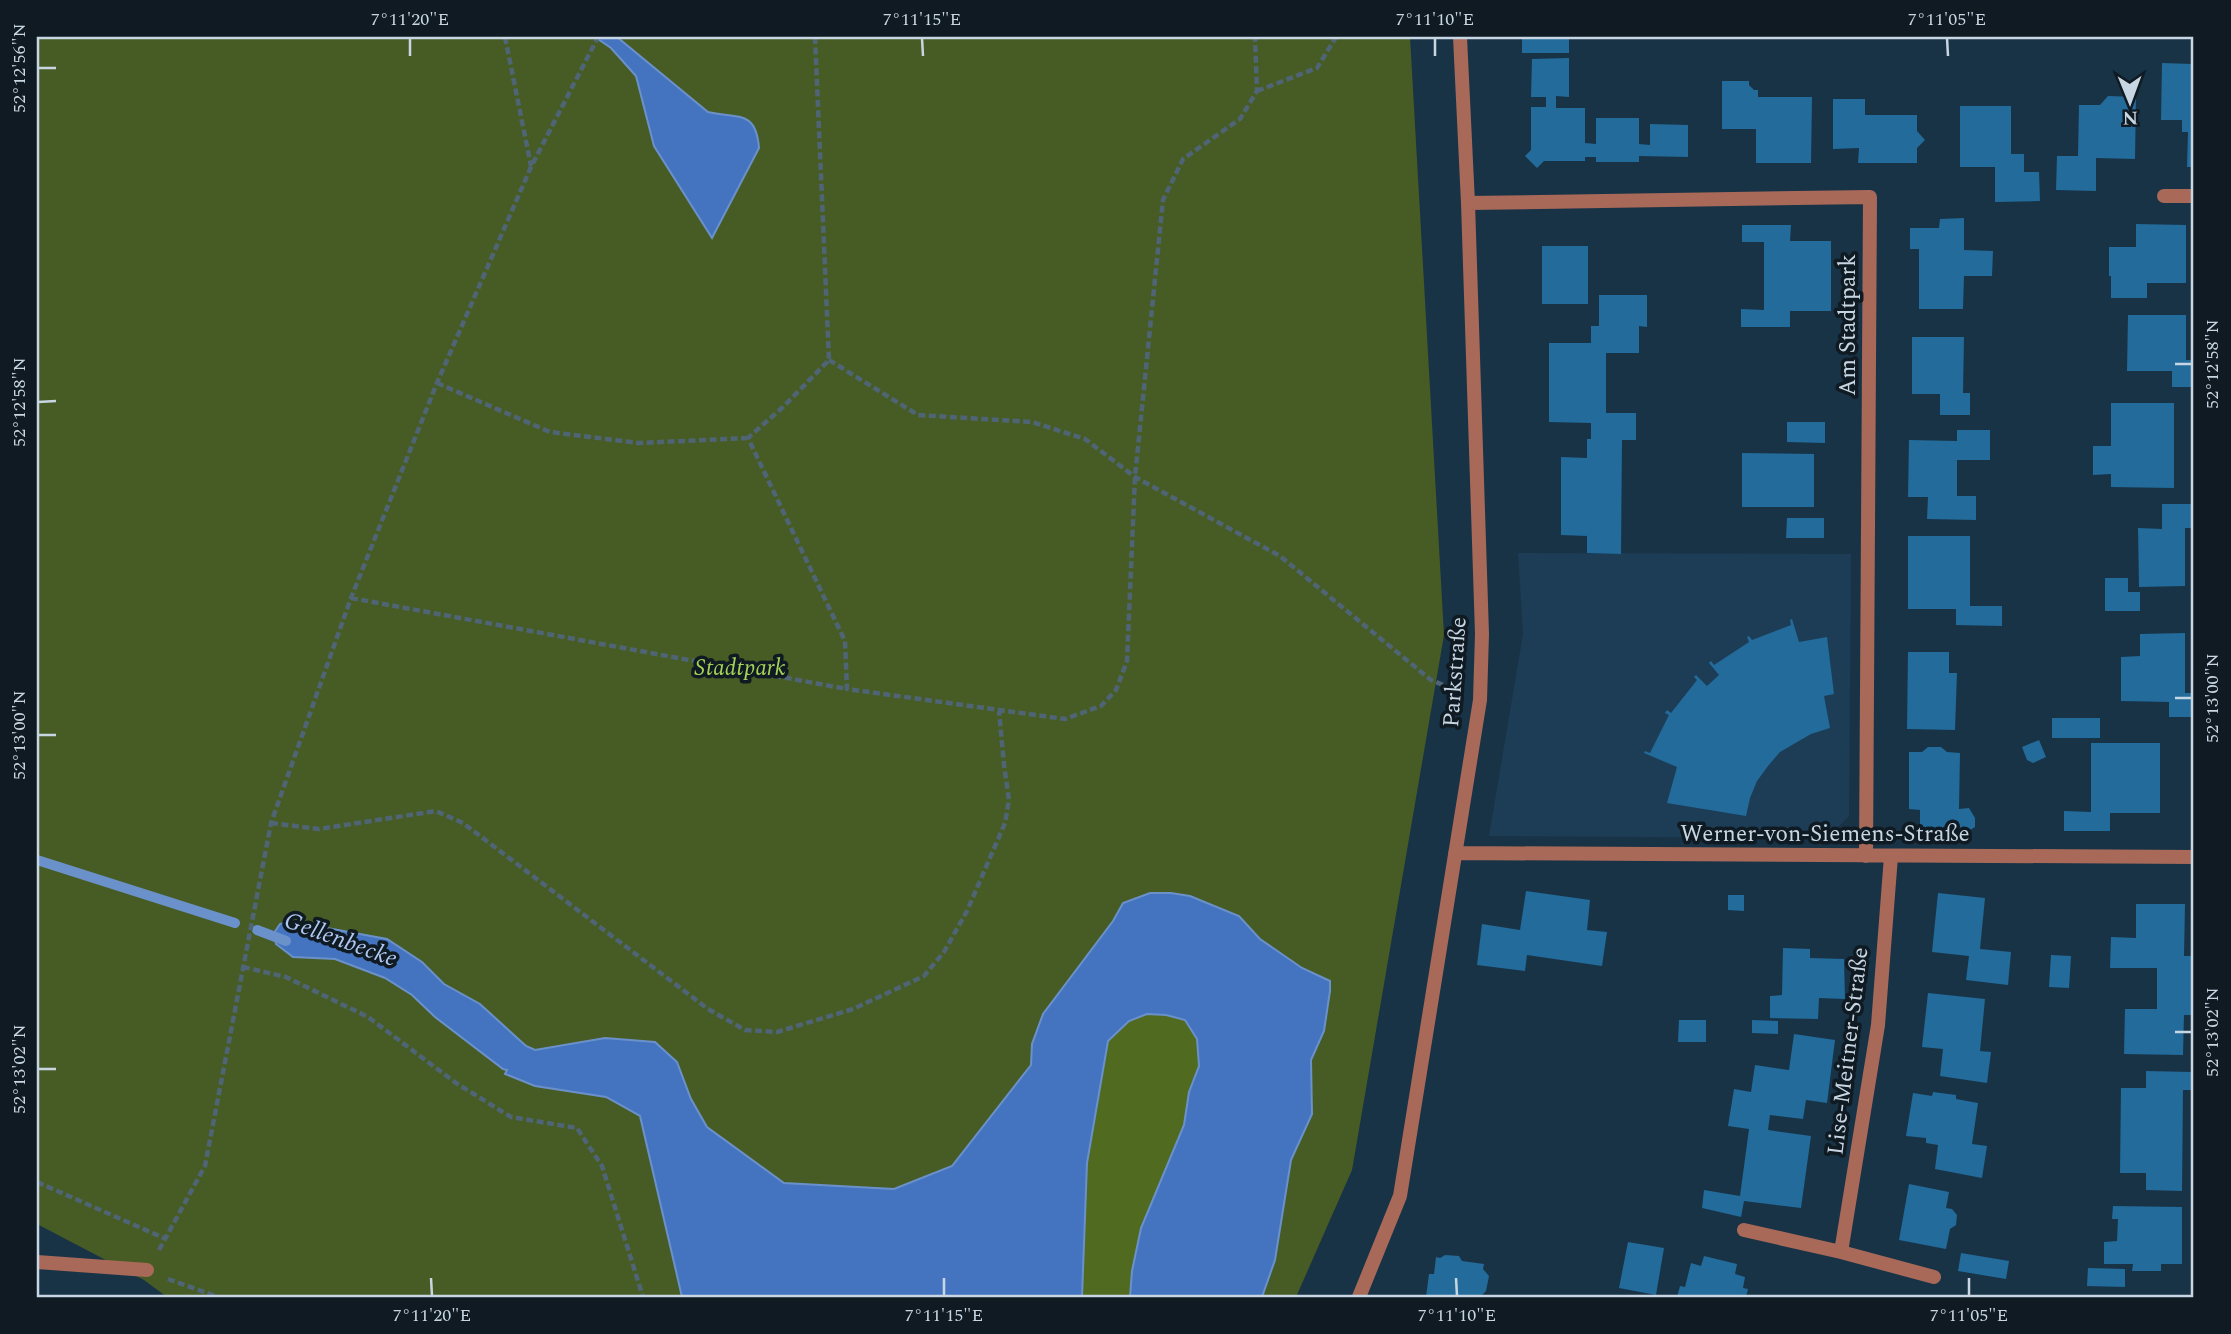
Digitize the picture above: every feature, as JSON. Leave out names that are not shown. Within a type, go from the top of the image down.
[{"type":"street","name":"Parkstraße","points":[[1359,1297],[1400,1196],[1480,700],[1482,634],[1461,37]]},
{"type":"street","points":[[2164,196],[2194,197]]},
{"type":"street","name":"Am Stadtpark","points":[[1468,203],[1870,197],[1866,856]]},
{"type":"street","name":"Werner-von-Siemens-Straße","points":[[1455,853],[2194,857]]},
{"type":"street","name":"Lise-Meitner-Straße","points":[[1841,1252],[1878,1025],[1891,856]]},
{"type":"street","points":[[1744,1230],[1934,1277]]},
{"type":"street","points":[[37,1262],[146,1270]]},
{"type":"path","points":[[505,37],[531,167]]},
{"type":"path","points":[[218,1297],[146,1270],[205,1166],[271,823],[351,598],[437,383],[531,167],[598,37]]},
{"type":"path","points":[[437,383],[550,432],[639,443],[748,438],[783,407],[829,360],[815,37]]},
{"type":"path","points":[[351,598],[847,689],[1065,719],[1101,706],[1116,690],[1127,661],[1135,477],[1163,200],[1183,159],[1240,119],[1257,91],[1255,37]]},
{"type":"path","points":[[1257,91],[1317,68],[1336,37]]},
{"type":"path","points":[[829,360],[918,415],[1032,422],[1085,439],[1135,477],[1280,556],[1431,680],[1480,700]]},
{"type":"path","points":[[748,438],[845,641],[847,689]]},
{"type":"path","points":[[271,823],[319,829],[436,811],[463,823],[708,1009],[745,1030],[777,1032],[853,1009],[924,976],[944,952],[967,911],[1005,823],[1009,800],[999,710]]},
{"type":"path","points":[[243,967],[286,977],[368,1017],[456,1083],[512,1117],[577,1128],[602,1166],[643,1297]]},
{"type":"path","points":[[37,1182],[166,1239]]},
{"type":"shaded area","points":[[1518,553],[1851,554],[1849,816],[1827,838],[1489,836],[1523,634]]},
{"type":"green space","name":"Stadtpark","points":[[37,37],[1410,37],[1444,635],[1352,1170],[1296,1297],[167,1297],[144,1280],[37,1224]]},
{"type":"green space","points":[[1147,1014],[1185,1020],[1197,1039],[1199,1066],[1189,1092],[1184,1125],[1141,1228],[1132,1271],[1130,1297],[1082,1297],[1087,1163],[1108,1041],[1129,1021]]},
{"type":"water","points":[[595,37],[617,37],[708,112],[743,118],[754,127],[759,148],[712,238],[654,146],[636,76],[611,48]]},
{"type":"water","points":[[1150,893],[1190,896],[1239,916],[1260,939],[1302,968],[1330,981],[1324,1031],[1311,1060],[1312,1114],[1291,1160],[1275,1260],[1262,1297],[1130,1297],[1132,1271],[1141,1228],[1184,1125],[1189,1092],[1199,1066],[1197,1039],[1185,1020],[1147,1014],[1129,1021],[1108,1041],[1087,1163],[1082,1297],[682,1297],[640,1116],[606,1097],[535,1086],[505,1074],[507,1070],[435,1017],[412,995],[385,978],[335,959],[293,957],[276,944],[274,933],[280,924],[289,921],[387,939],[422,962],[444,984],[480,1004],[526,1046],[535,1050],[605,1038],[655,1042],[677,1062],[691,1099],[707,1127],[784,1183],[894,1189],[952,1166],[1031,1065],[1032,1044],[1043,1014],[1113,921],[1123,903]]},
{"type":"building","points":[[1522,37],[1569,37],[1569,53],[1522,53]]},
{"type":"building","points":[[1569,58],[1569,97],[1556,96],[1556,108],[1585,108],[1585,143],[1596,144],[1596,118],[1639,118],[1639,144],[1650,145],[1650,124],[1688,125],[1688,157],[1639,156],[1639,162],[1596,162],[1596,157],[1585,157],[1585,161],[1544,161],[1537,168],[1525,156],[1531,150],[1531,107],[1546,107],[1546,97],[1531,97],[1532,59]]},
{"type":"building","points":[[2162,63],[2192,64],[2194,167],[2187,167],[2188,132],[2182,132],[2182,120],[2161,120]]},
{"type":"building","points":[[1722,81],[1749,81],[1754,90],[1758,90],[1758,97],[1812,97],[1811,163],[1756,163],[1756,129],[1722,129]]},
{"type":"building","points":[[2108,96],[2136,97],[2135,159],[2096,158],[2096,191],[2056,190],[2057,156],[2078,156],[2079,105],[2100,105]]},
{"type":"building","points":[[1833,99],[1865,99],[1865,115],[1917,115],[1917,131],[1925,140],[1917,148],[1917,163],[1858,163],[1859,148],[1833,149]]},
{"type":"building","points":[[1960,106],[2011,106],[2011,154],[2024,154],[2024,172],[2039,172],[2040,201],[1995,202],[1995,167],[1960,167]]},
{"type":"building","points":[[1964,218],[1964,250],[1993,251],[1992,276],[1964,276],[1963,309],[1919,309],[1919,249],[1910,249],[1910,228],[1939,228],[1940,219]]},
{"type":"building","points":[[2136,224],[2186,225],[2186,283],[2147,283],[2147,298],[2111,298],[2109,247],[2136,247]]},
{"type":"building","points":[[1742,225],[1791,225],[1790,241],[1831,241],[1831,311],[1790,311],[1790,327],[1741,327],[1741,309],[1764,310],[1764,242],[1742,242]]},
{"type":"building","points":[[1542,246],[1588,246],[1588,304],[1542,304]]},
{"type":"building","points":[[1599,295],[1647,295],[1647,327],[1639,326],[1639,353],[1606,353],[1606,413],[1636,413],[1636,440],[1622,440],[1621,554],[1587,553],[1587,536],[1561,535],[1561,457],[1587,458],[1587,439],[1591,439],[1591,423],[1549,422],[1549,343],[1591,343],[1591,326],[1599,326]]},
{"type":"building","points":[[2128,315],[2186,315],[2186,360],[2194,360],[2194,387],[2172,387],[2172,371],[2127,371]]},
{"type":"building","points":[[1912,337],[1964,337],[1963,393],[1970,393],[1970,415],[1940,415],[1940,394],[1912,394]]},
{"type":"building","points":[[2111,403],[2174,403],[2174,488],[2111,487],[2111,474],[2093,475],[2093,446],[2111,446]]},
{"type":"building","points":[[1787,422],[1825,422],[1825,443],[1787,442]]},
{"type":"building","points":[[1957,430],[1990,430],[1990,460],[1957,460],[1957,496],[1976,496],[1976,520],[1927,519],[1928,497],[1908,497],[1909,440],[1957,441]]},
{"type":"building","points":[[1742,453],[1814,454],[1814,507],[1742,507]]},
{"type":"building","points":[[2162,504],[2194,504],[2194,528],[2185,528],[2185,586],[2139,587],[2138,528],[2162,529]]},
{"type":"building","points":[[1787,518],[1824,518],[1824,538],[1786,538]]},
{"type":"building","points":[[1908,536],[1970,536],[1970,606],[2002,606],[2002,626],[1956,625],[1956,609],[1908,609]]},
{"type":"building","points":[[2105,578],[2128,578],[2128,592],[2140,592],[2140,611],[2105,611]]},
{"type":"building","points":[[1792,619],[1799,642],[1827,637],[1834,694],[1824,696],[1830,728],[1811,734],[1780,752],[1757,781],[1746,816],[1667,803],[1677,767],[1644,753],[1650,753],[1669,715],[1665,713],[1667,710],[1671,713],[1697,680],[1694,677],[1696,675],[1707,686],[1719,675],[1709,663],[1711,661],[1714,665],[1749,642],[1747,637],[1752,640],[1791,625]]},
{"type":"building","points":[[2185,633],[2185,693],[2194,693],[2194,717],[2169,717],[2169,702],[2121,701],[2121,657],[2140,656],[2140,634]]},
{"type":"building","points":[[1908,652],[1949,652],[1949,673],[1957,673],[1955,730],[1907,729]]},
{"type":"building","points":[[2052,718],[2100,718],[2100,738],[2052,738]]},
{"type":"building","points":[[2039,740],[2046,757],[2033,763],[2027,760],[2022,747]]},
{"type":"building","points":[[2091,743],[2160,743],[2160,813],[2110,813],[2110,831],[2064,831],[2064,811],[2091,812]]},
{"type":"building","points":[[1928,747],[1941,747],[1947,752],[1960,753],[1959,809],[1969,808],[1975,818],[1975,827],[1967,832],[1920,832],[1920,810],[1909,809],[1909,752],[1922,752]]},
{"type":"building","points":[[1526,891],[1590,900],[1587,930],[1607,932],[1602,966],[1527,955],[1525,971],[1477,965],[1482,924],[1520,930]]},
{"type":"building","points":[[1938,893],[1985,898],[1980,949],[2011,952],[2008,985],[1966,980],[1969,956],[1932,952]]},
{"type":"building","points":[[1728,895],[1744,895],[1744,911],[1728,910]]},
{"type":"building","points":[[2136,904],[2185,904],[2184,956],[2194,956],[2194,991],[2192,1015],[2184,1015],[2183,1055],[2124,1054],[2125,1009],[2157,1009],[2157,968],[2110,968],[2111,937],[2136,938]]},
{"type":"building","points":[[1783,948],[1810,949],[1810,958],[1844,959],[1845,999],[1819,998],[1818,1019],[1770,1018],[1770,996],[1782,995]]},
{"type":"building","points":[[2051,955],[2071,956],[2069,988],[2049,987]]},
{"type":"building","points":[[1928,993],[1985,999],[1980,1051],[1991,1052],[1987,1083],[1940,1076],[1943,1049],[1922,1047]]},
{"type":"building","points":[[1679,1020],[1706,1020],[1706,1042],[1678,1042]]},
{"type":"building","points":[[1752,1020],[1778,1021],[1778,1034],[1752,1033]]},
{"type":"building","points":[[1794,1034],[1835,1040],[1827,1103],[1806,1100],[1803,1119],[1770,1115],[1768,1130],[1811,1136],[1801,1208],[1744,1201],[1741,1217],[1702,1208],[1704,1190],[1740,1196],[1749,1129],[1728,1126],[1734,1089],[1751,1092],[1755,1065],[1789,1070]]},
{"type":"building","points":[[2146,1071],[2192,1072],[2192,1090],[2183,1090],[2182,1191],[2146,1190],[2146,1173],[2120,1173],[2121,1088],[2146,1088]]},
{"type":"building","points":[[1933,1092],[1956,1095],[1956,1099],[1978,1103],[1972,1144],[1987,1146],[1982,1178],[1935,1169],[1938,1145],[1926,1143],[1926,1138],[1906,1136],[1913,1093],[1932,1096]]},
{"type":"building","points":[[1909,1184],[1949,1192],[1946,1208],[1952,1209],[1957,1215],[1956,1225],[1950,1229],[1946,1249],[1899,1240]]},
{"type":"building","points":[[2113,1206],[2182,1207],[2182,1264],[2161,1264],[2161,1271],[2132,1271],[2133,1264],[2104,1264],[2104,1242],[2117,1241],[2118,1219],[2112,1219]]},
{"type":"building","points":[[1628,1242],[1664,1248],[1656,1295],[1619,1288]]},
{"type":"building","points":[[1961,1253],[2009,1261],[2006,1279],[1958,1271]]},
{"type":"building","points":[[1459,1256],[1462,1261],[1484,1264],[1483,1269],[1489,1276],[1486,1291],[1480,1297],[1426,1297],[1429,1274],[1434,1274],[1436,1257]]},
{"type":"building","points":[[1704,1256],[1737,1264],[1735,1274],[1745,1277],[1743,1288],[1748,1289],[1746,1297],[1677,1297],[1680,1286],[1685,1287],[1691,1263],[1701,1266]]},
{"type":"building","points":[[2088,1268],[2125,1269],[2125,1287],[2087,1286]]},
{"type":"waterway","name":"Gellenbecke","points":[[37,860],[235,923]]},
{"type":"waterway","name":"Gellenbecke","points":[[257,930],[286,941]]}]
